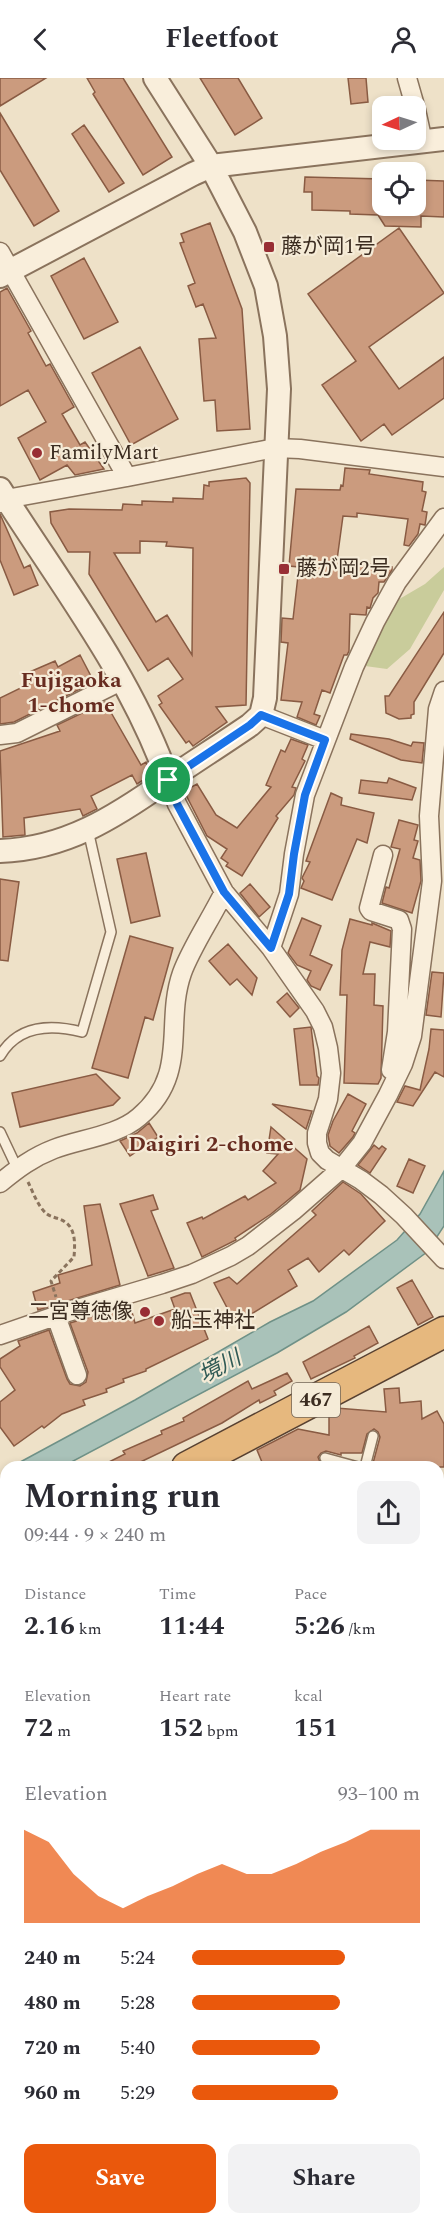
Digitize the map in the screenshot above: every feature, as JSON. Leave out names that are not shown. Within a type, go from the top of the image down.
[{"type":"highway","name":"467","points":[[198,1461],[444,1332]]},
{"type":"street","points":[[0,851],[44,845],[87,830],[129,807],[250,725],[261,715],[265,686],[279,389],[278,358],[266,286],[245,232],[211,166],[155,78]]},
{"type":"street","points":[[407,78],[412,96]]},
{"type":"street","points":[[127,477],[4,266],[211,166],[434,141],[426,127]]},
{"type":"street","points":[[443,1255],[404,1216],[368,1185],[327,1160],[320,1153],[316,1143],[317,1133],[328,1099],[331,1073],[323,1027],[315,1011],[271,948],[224,892],[177,804],[143,719],[123,680],[98,638],[2,497],[127,477],[275,448],[444,466]]},
{"type":"street","points":[[271,948],[289,894],[305,795],[325,740],[375,622],[397,582],[444,518]]},
{"type":"street","points":[[0,735],[17,733],[123,680]]},
{"type":"street","points":[[0,1335],[172,1281],[231,1256],[276,1226],[342,1168],[362,1143],[403,1064],[412,1036],[432,881],[429,816],[438,709],[444,691]]},
{"type":"street","points":[[261,715],[325,740]]},
{"type":"street","points":[[382,855],[369,908],[371,911],[399,920],[402,929],[398,1032],[388,1095]]},
{"type":"street","points":[[0,1183],[19,1167],[56,1149],[120,1127],[138,1118],[156,1097],[169,1073],[174,1048],[177,996],[182,973],[224,892]]},
{"type":"street","points":[[58,1315],[77,1375]]},
{"type":"lane","points":[[0,1056],[16,1038],[32,1029],[64,1027],[82,1032],[111,932],[87,830]]},
{"type":"lane","points":[[0,1132],[19,1167]]},
{"type":"lane","points":[[367,1461],[373,1436]]},
{"type":"lane","points":[[326,1458],[337,1461]]},
{"type":"path","points":[[19,1167],[40,1206],[47,1214],[65,1222],[75,1240],[74,1257],[51,1281],[58,1315]]},
{"type":"green space","points":[[444,567],[444,590],[410,649],[387,669],[365,666],[396,601],[425,584]]},
{"type":"water","name":"境川","points":[[444,1171],[444,1226],[427,1252],[346,1312],[277,1353],[73,1461],[22,1461],[135,1400],[270,1322],[313,1301],[397,1240],[420,1214]]},
{"type":"building","points":[[0,78],[46,78],[0,106]]},
{"type":"building","points":[[87,78],[123,78],[172,157],[143,175],[93,94],[95,92]]},
{"type":"building","points":[[200,78],[238,78],[262,118],[235,135]]},
{"type":"building","points":[[348,78],[366,78],[368,102],[351,104]]},
{"type":"building","points":[[0,113],[59,211],[34,226],[0,170]]},
{"type":"building","points":[[84,125],[124,183],[109,192],[72,134]]},
{"type":"building","points":[[305,177],[372,179],[372,215],[350,214],[350,211],[312,210],[312,192],[304,192]]},
{"type":"building","points":[[426,180],[444,181],[444,217],[421,216],[426,216]]},
{"type":"building","points":[[379,216],[421,216],[421,227],[385,226]]},
{"type":"building","points":[[210,223],[242,309],[250,429],[217,431],[215,400],[204,401],[199,339],[216,338],[203,304],[196,307],[188,286],[195,283],[180,243],[184,242],[181,234]]},
{"type":"building","points":[[399,228],[444,293],[369,347],[399,389],[444,357],[444,398],[392,435],[384,424],[361,441],[322,385],[356,361],[308,294]]},
{"type":"building","points":[[84,258],[118,322],[84,339],[51,276]]},
{"type":"building","points":[[7,288],[31,331],[28,333],[46,366],[50,364],[74,407],[62,414],[80,445],[85,442],[104,469],[75,475],[67,465],[40,480],[18,438],[46,422],[28,390],[0,406],[0,292]]},
{"type":"building","points":[[140,347],[178,419],[131,445],[92,373]]},
{"type":"building","points":[[345,468],[370,470],[369,474],[423,482],[422,491],[426,492],[422,511],[427,512],[425,525],[420,524],[418,534],[409,546],[404,545],[408,519],[357,513],[357,517],[343,516],[337,560],[392,567],[392,570],[384,582],[379,582],[378,593],[373,598],[370,608],[367,607],[366,615],[350,614],[349,651],[347,655],[344,655],[330,693],[322,690],[314,714],[320,716],[316,725],[297,717],[302,702],[281,700],[288,643],[281,642],[282,618],[293,619],[299,567],[289,566],[296,489],[340,490],[341,485],[343,486]]},
{"type":"building","points":[[246,478],[250,483],[246,705],[216,707],[227,722],[193,746],[189,741],[186,743],[159,705],[162,703],[158,696],[183,679],[168,658],[148,671],[89,574],[90,552],[68,552],[51,523],[50,512],[69,509],[122,510],[123,504],[142,505],[142,501],[173,502],[173,498],[203,499],[204,485],[209,486],[209,482]],"holes":[[[140,541],[167,542],[166,546],[193,548],[192,655],[167,615],[156,622],[114,553],[140,553]]]},
{"type":"building","points":[[0,514],[24,568],[30,565],[38,585],[14,595],[0,560]]},
{"type":"building","points":[[444,612],[444,653],[414,702],[414,714],[411,718],[399,719],[386,713],[385,696],[389,696]]},
{"type":"building","points":[[80,655],[94,682],[14,722],[0,724],[0,698],[29,684],[25,674],[55,661],[58,667]]},
{"type":"building","points":[[105,702],[141,765],[146,762],[151,775],[137,784],[132,775],[91,796],[97,809],[83,816],[80,809],[24,818],[25,835],[3,837],[0,751],[60,731],[57,725]]},
{"type":"building","points":[[351,734],[389,739],[411,746],[413,742],[424,743],[422,763],[401,760],[350,739]]},
{"type":"building","points":[[291,739],[308,745],[302,759],[305,761],[292,787],[296,788],[294,795],[276,816],[278,818],[242,876],[226,866],[228,863],[221,858],[227,849],[207,836],[184,791],[197,784],[216,815],[237,828],[271,787],[266,785],[281,750],[285,752]]},
{"type":"building","points":[[389,778],[416,788],[412,800],[359,793],[361,780],[387,783]]},
{"type":"building","points":[[331,793],[342,798],[341,805],[374,813],[367,843],[357,839],[332,900],[301,888],[304,881],[302,878],[310,862],[306,861]]},
{"type":"building","points":[[399,820],[418,825],[414,840],[418,841],[413,858],[420,860],[421,881],[412,913],[382,903],[386,887],[389,888],[400,849],[391,847]]},
{"type":"building","points":[[146,853],[160,916],[131,923],[117,859]]},
{"type":"building","points":[[0,879],[19,882],[8,961],[0,960]]},
{"type":"building","points":[[250,884],[270,907],[259,917],[240,893]]},
{"type":"building","points":[[302,918],[321,926],[310,955],[332,965],[320,990],[311,986],[307,980],[311,971],[297,965],[288,953]]},
{"type":"building","points":[[350,919],[372,925],[372,923],[391,931],[390,947],[370,942],[363,974],[375,974],[374,1005],[383,1006],[381,1078],[378,1084],[344,1083],[347,995],[340,995],[342,950]]},
{"type":"building","points":[[130,936],[173,948],[153,1020],[145,1017],[128,1078],[92,1068]]},
{"type":"building","points":[[228,944],[257,978],[252,995],[237,979],[230,985],[209,961]]},
{"type":"building","points":[[432,972],[444,973],[441,1017],[426,1015]]},
{"type":"building","points":[[287,993],[299,1008],[290,1017],[277,1002]]},
{"type":"building","points":[[311,1027],[319,1078],[318,1085],[300,1085],[294,1029]]},
{"type":"building","points":[[431,1029],[444,1030],[444,1077],[435,1072],[413,1106],[397,1102],[405,1086],[420,1090]]},
{"type":"building","points":[[96,1074],[120,1098],[113,1105],[20,1127],[12,1093]]},
{"type":"building","points":[[348,1094],[366,1104],[352,1131],[355,1133],[353,1137],[339,1153],[330,1146],[328,1135]]},
{"type":"building","points":[[272,1104],[312,1111],[306,1129]]},
{"type":"building","points":[[149,1123],[158,1137],[130,1156],[120,1141],[137,1133]]},
{"type":"building","points":[[271,1127],[307,1159],[300,1190],[271,1214],[235,1238],[236,1240],[202,1257],[187,1223],[202,1217],[203,1219],[245,1196],[248,1200],[276,1183],[263,1171],[278,1154],[267,1153]]},
{"type":"building","points":[[374,1145],[379,1149],[382,1146],[386,1149],[370,1173],[358,1165]]},
{"type":"building","points":[[409,1159],[425,1166],[413,1193],[397,1186]]},
{"type":"building","points":[[343,1182],[361,1194],[385,1221],[349,1255],[344,1250],[319,1272],[308,1258],[288,1270],[297,1286],[245,1318],[243,1314],[233,1319],[214,1283],[229,1277],[237,1284],[316,1215],[312,1211]]},
{"type":"building","points":[[153,1195],[158,1209],[151,1211],[174,1268],[148,1276],[120,1204]]},
{"type":"building","points":[[100,1204],[120,1285],[38,1310],[33,1292],[60,1283],[58,1275],[92,1265],[84,1206]]},
{"type":"building","points":[[412,1280],[433,1317],[418,1325],[397,1288]]},
{"type":"building","points":[[190,1293],[208,1339],[146,1371],[123,1379],[124,1382],[106,1389],[107,1392],[83,1400],[85,1405],[62,1414],[14,1446],[0,1427],[0,1402],[15,1390],[0,1367],[0,1359],[20,1346],[18,1341],[49,1330],[67,1379],[70,1384],[80,1386],[86,1382],[88,1372],[70,1323],[130,1305],[135,1323],[175,1309],[171,1298]]},
{"type":"building","points":[[369,1326],[378,1343],[354,1356],[355,1358],[311,1379],[303,1362]]},
{"type":"building","points":[[287,1373],[292,1381],[274,1391],[276,1395],[260,1403],[259,1400],[222,1423],[143,1461],[111,1461],[125,1454],[123,1451],[162,1434],[161,1431],[184,1421],[183,1418],[248,1381],[252,1389]]},
{"type":"building","points":[[399,1388],[400,1403],[421,1401],[422,1419],[437,1411],[444,1424],[444,1461],[374,1461],[380,1437],[374,1429],[367,1434],[362,1453],[341,1453],[341,1455],[326,1451],[318,1457],[320,1461],[262,1461],[257,1450],[298,1429],[329,1435],[329,1412],[336,1408],[386,1412],[384,1389]]},
{"type":"place","name":"藤が岡1号","points":[[269,247]]},
{"type":"place","name":"FamilyMart","points":[[37,453]]},
{"type":"place","name":"藤が岡2号","points":[[284,569]]},
{"type":"place","name":"二宮尊徳像","points":[[145,1312]]},
{"type":"place","name":"船玉神社","points":[[159,1321]]},
{"type":"district","name":"Fujigaoka 1-chome","points":[[71,692]]},
{"type":"district","name":"Daigiri 2-chome","points":[[211,1144]]},
{"type":"route","points":[[261,715],[325,740],[305,795],[289,894],[271,948],[224,892],[177,804],[168,780],[250,725],[261,715]]}]
